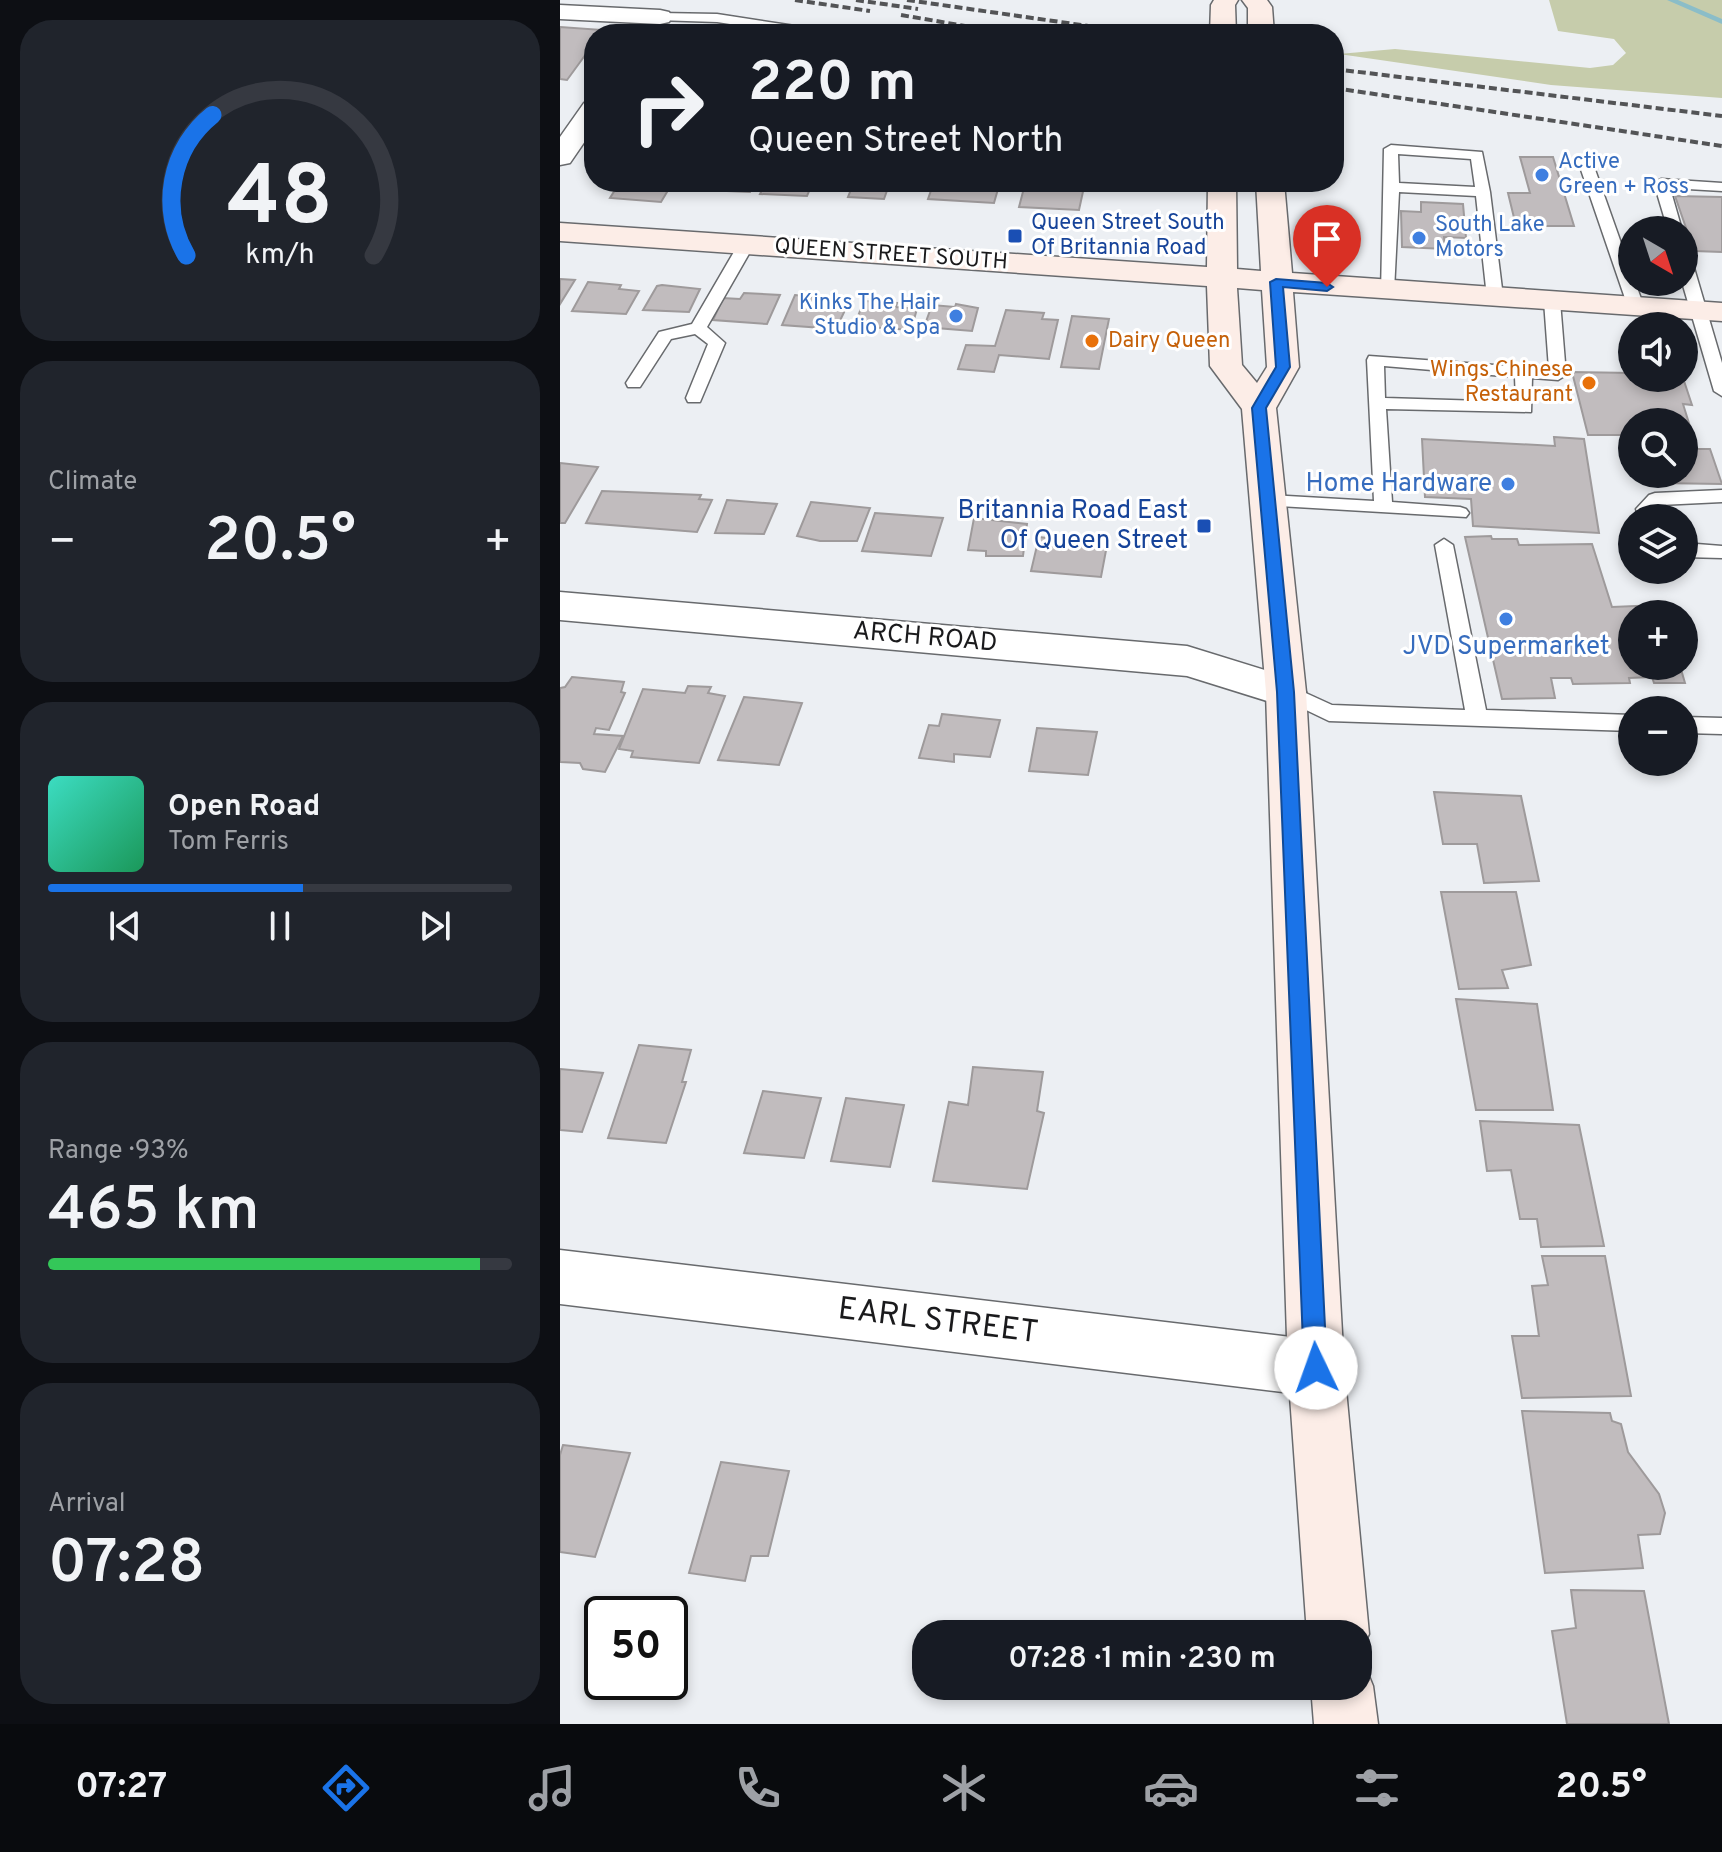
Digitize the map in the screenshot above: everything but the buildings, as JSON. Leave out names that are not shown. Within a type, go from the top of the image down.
[{"type":"main road","points":[[1223,24],[1226,0]]},
{"type":"main road","points":[[1254,0],[1260,7],[1261,24]]},
{"type":"main road","points":[[1222,192],[1226,366],[1259,408],[1286,692],[1316,1368],[1337,1620]]},
{"type":"main road","points":[[1259,408],[1283,367],[1271,192]]},
{"type":"main road","name":"QUEEN STREET SOUTH","points":[[560,232],[1710,312]]},
{"type":"main road","points":[[1343,1700],[1346,1724]]},
{"type":"street","points":[[560,12],[641,24]]},
{"type":"street","points":[[560,157],[584,123]]},
{"type":"street","name":"ARCH ROAD","points":[[560,606],[1187,661],[1286,692]]},
{"type":"street","name":"EARL STREET","points":[[560,1277],[1316,1368]]},
{"type":"lane","points":[[670,24],[717,18],[756,24]]},
{"type":"lane","points":[[1386,291],[1391,149],[1477,155],[1495,297]]},
{"type":"lane","points":[[1585,161],[1636,307]]},
{"type":"lane","points":[[1671,216],[1661,183],[1722,187]]},
{"type":"lane","points":[[1392,187],[1483,192]]},
{"type":"lane","points":[[634,383],[665,335],[698,328],[746,245]]},
{"type":"lane","points":[[1698,288],[1710,312],[1722,391]]},
{"type":"lane","points":[[1383,508],[1375,360],[1558,375],[1552,301]]},
{"type":"lane","points":[[694,398],[717,343],[698,328]]},
{"type":"lane","points":[[1377,403],[1525,408],[1523,372]]},
{"type":"lane","points":[[1650,504],[1655,499],[1722,496]]},
{"type":"lane","points":[[1268,501],[1460,513]]},
{"type":"lane","points":[[1444,545],[1477,718]]},
{"type":"lane","points":[[1698,551],[1721,553]]},
{"type":"lane","points":[[1286,692],[1329,713],[1618,723]]},
{"type":"lane","points":[[1698,725],[1722,726]]},
{"type":"green space","points":[[1549,0],[1722,0],[1722,98],[1551,85],[1344,55],[1395,49],[1590,68],[1613,65],[1626,53],[1614,39],[1558,31]]},
{"type":"waterway","points":[[1671,0],[1722,22]]},
{"type":"railway","points":[[795,0],[870,11]]},
{"type":"railway","points":[[856,0],[918,9]]},
{"type":"railway","points":[[907,0],[1074,24]]},
{"type":"railway","points":[[901,15],[954,24]]},
{"type":"railway","points":[[1344,70],[1722,116]]},
{"type":"railway","points":[[1344,89],[1722,146]]},
{"type":"place","name":"Active Green + Ross","points":[[1542,175]]},
{"type":"place","name":"Queen Street South Of Britannia Road","points":[[1015,236]]},
{"type":"place","name":"South Lake Motors","points":[[1419,238]]},
{"type":"place","name":"Kinks The Hair Studio & Spa","points":[[956,316]]},
{"type":"place","name":"Dairy Queen","points":[[1092,341]]},
{"type":"place","name":"Wings Chinese Restaurant","points":[[1589,383]]},
{"type":"place","name":"Home Hardware","points":[[1508,484]]},
{"type":"place","name":"Britannia Road East Of Queen Street","points":[[1204,526]]},
{"type":"place","name":"JVD Supermarket","points":[[1506,619]]},
{"type":"route","points":[[1316,1368],[1286,692],[1259,408],[1283,367],[1276,282],[1327,287]]}]
